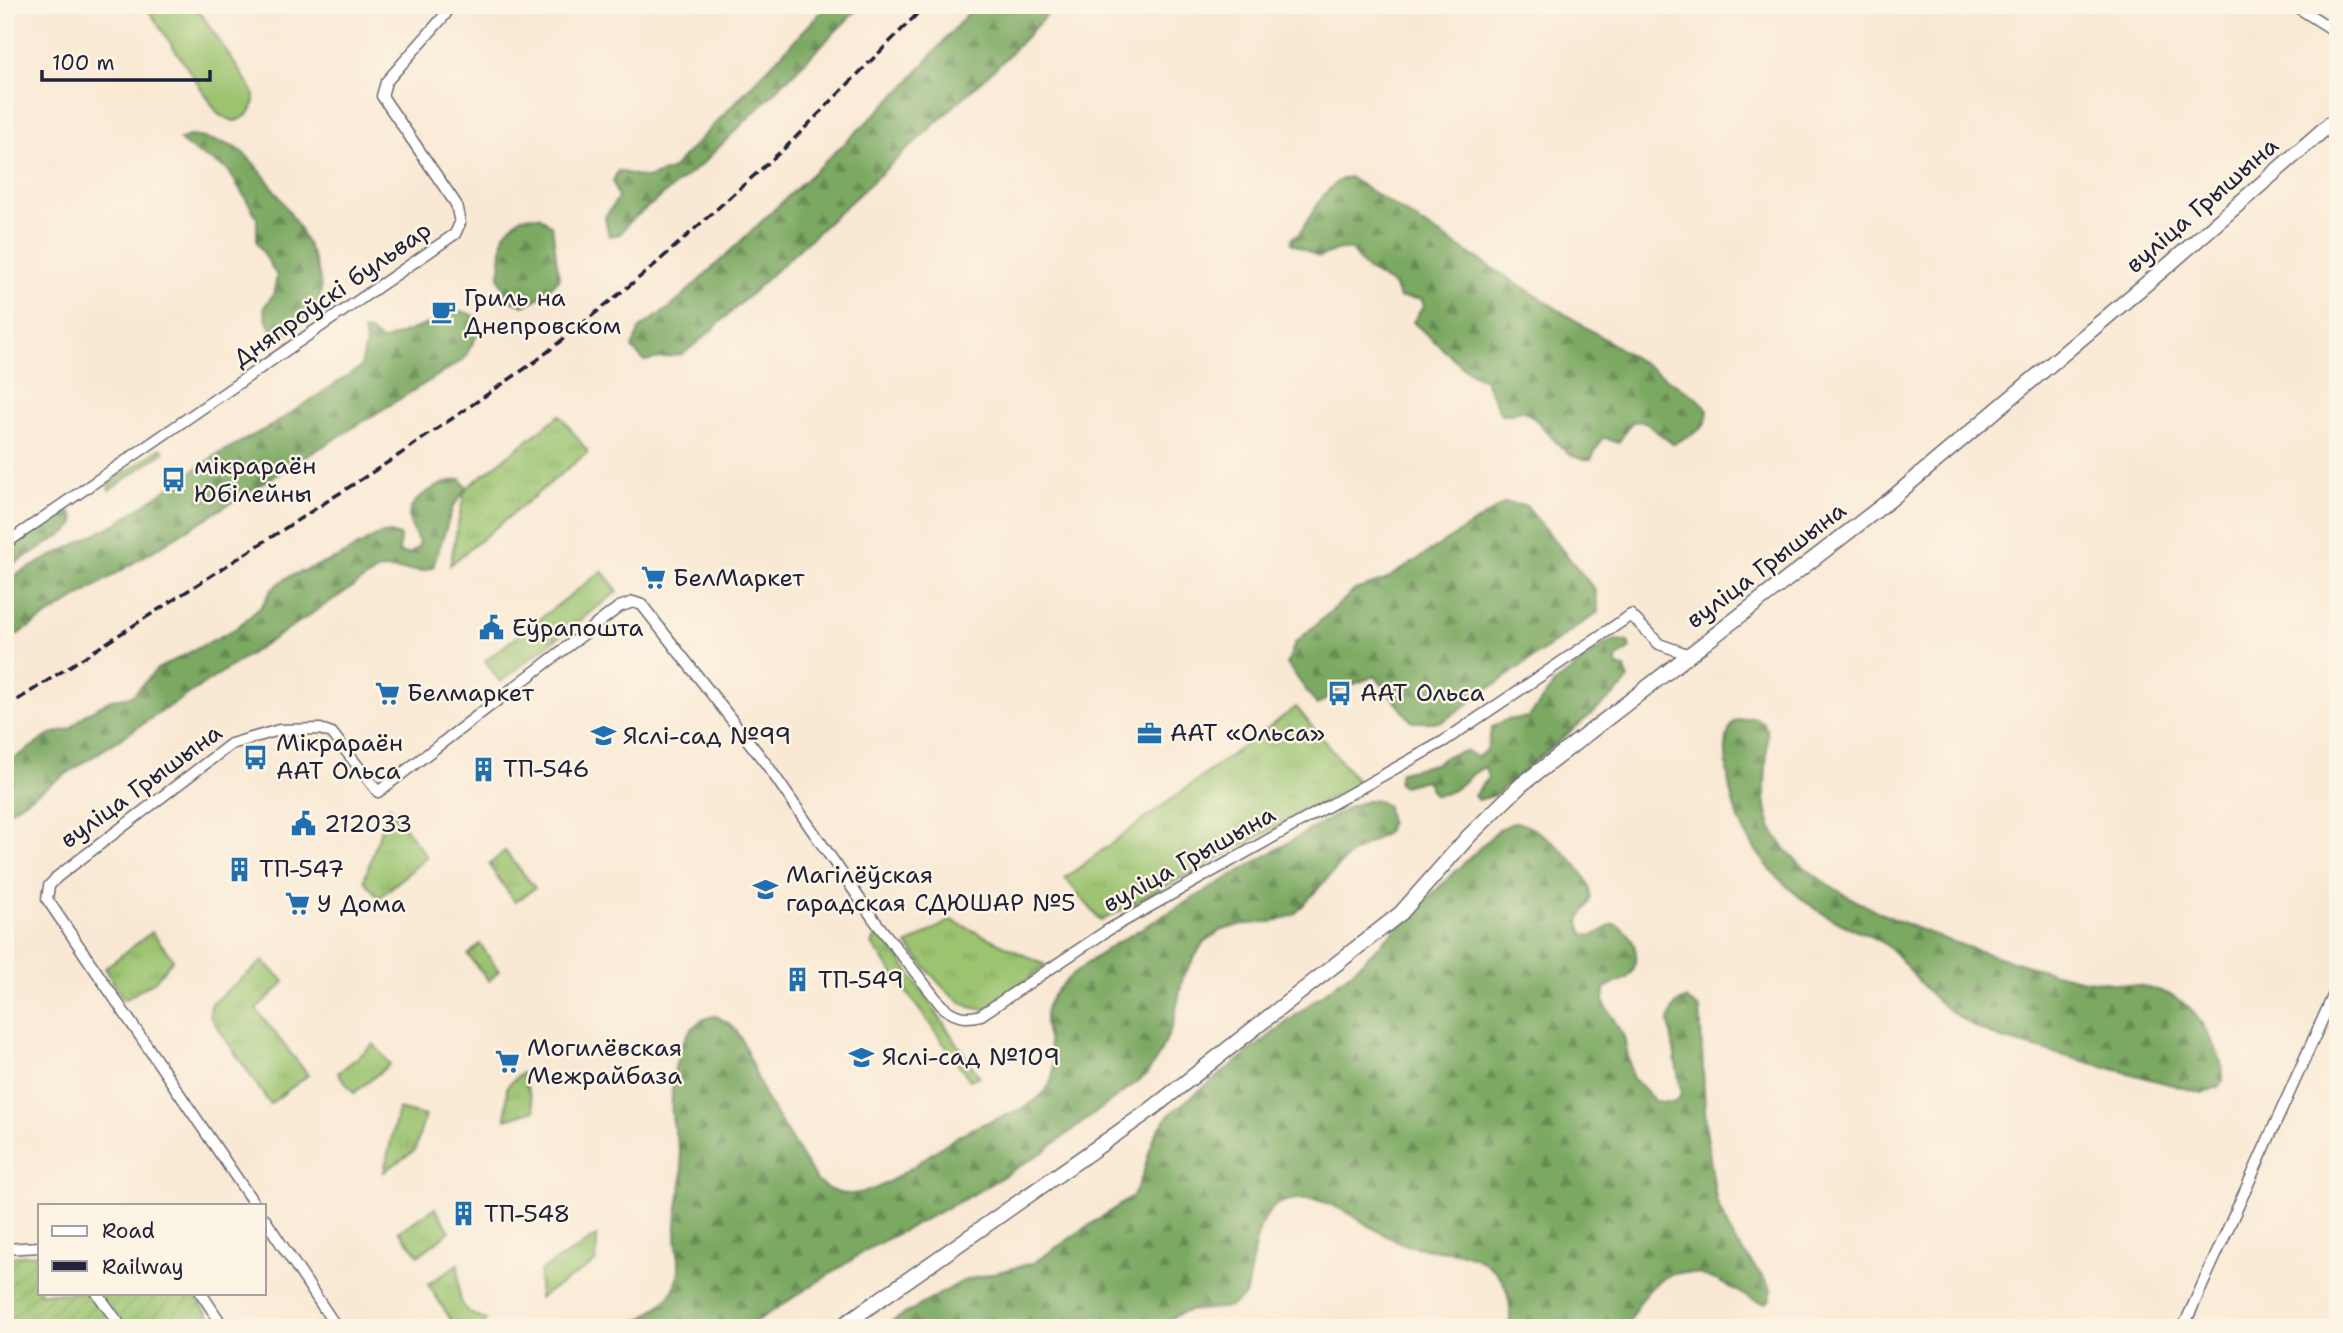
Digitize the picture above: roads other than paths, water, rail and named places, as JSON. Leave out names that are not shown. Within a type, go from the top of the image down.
[{"type":"street","name":"Дняпроўскі бульвар","points":[[5,544],[455,234],[460,223],[456,204],[382,96],[386,82],[445,15],[447,5]]},
{"type":"street","points":[[2294,5],[2338,33]]},
{"type":"street","name":"вуліца Грышына","points":[[254,1204],[47,899],[49,886],[57,877],[231,744],[279,730],[320,729],[332,733],[378,793],[620,607],[633,602],[642,605],[767,765],[875,921],[941,1005],[950,1013],[970,1018],[981,1015],[1108,930],[1444,741],[1631,615],[1659,644],[1687,654],[1891,499],[2172,262],[2338,117]]},
{"type":"street","points":[[839,1328],[1149,1111],[1401,913],[1469,836],[1521,785],[1687,654]]},
{"type":"street","points":[[2183,1328],[2338,985]]},
{"type":"street","points":[[266,1222],[337,1328]]},
{"type":"street","points":[[5,1249],[38,1247]]},
{"type":"street","points":[[98,1294],[122,1328]]},
{"type":"street","points":[[202,1294],[224,1328]]},
{"type":"railway","points":[[5,708],[396,457],[536,361],[650,269],[787,146],[926,5]]},
{"type":"place","name":"Гриль на Днепровском","points":[[444,312]]},
{"type":"place","name":"мікрараён Юбілейны","points":[[174,480]]},
{"type":"place","name":"БелМаркет","points":[[653,578]]},
{"type":"place","name":"Еўрапошта","points":[[492,628]]},
{"type":"place","name":"Белмаркет","points":[[387,693]]},
{"type":"place","name":"ААТ Ольса","points":[[1340,693]]},
{"type":"place","name":"ААТ «Ольса»","points":[[1150,733]]},
{"type":"place","name":"Яслі-сад №99","points":[[603,736]]},
{"type":"place","name":"Мікрараён ААТ Ольса","points":[[256,757]]},
{"type":"place","name":"ТП-546","points":[[483,769]]},
{"type":"place","name":"212033","points":[[304,824]]},
{"type":"place","name":"ТП-547","points":[[239,869]]},
{"type":"place","name":"Магілёўская гарадская СДЮШАР №5","points":[[766,889]]},
{"type":"place","name":"У Дома","points":[[297,904]]},
{"type":"place","name":"ТП-549","points":[[798,980]]},
{"type":"place","name":"Яслі-сад №109","points":[[862,1057]]},
{"type":"place","name":"Могилёвская Межрайбаза","points":[[507,1062]]},
{"type":"place","name":"ТП-548","points":[[464,1214]]}]
